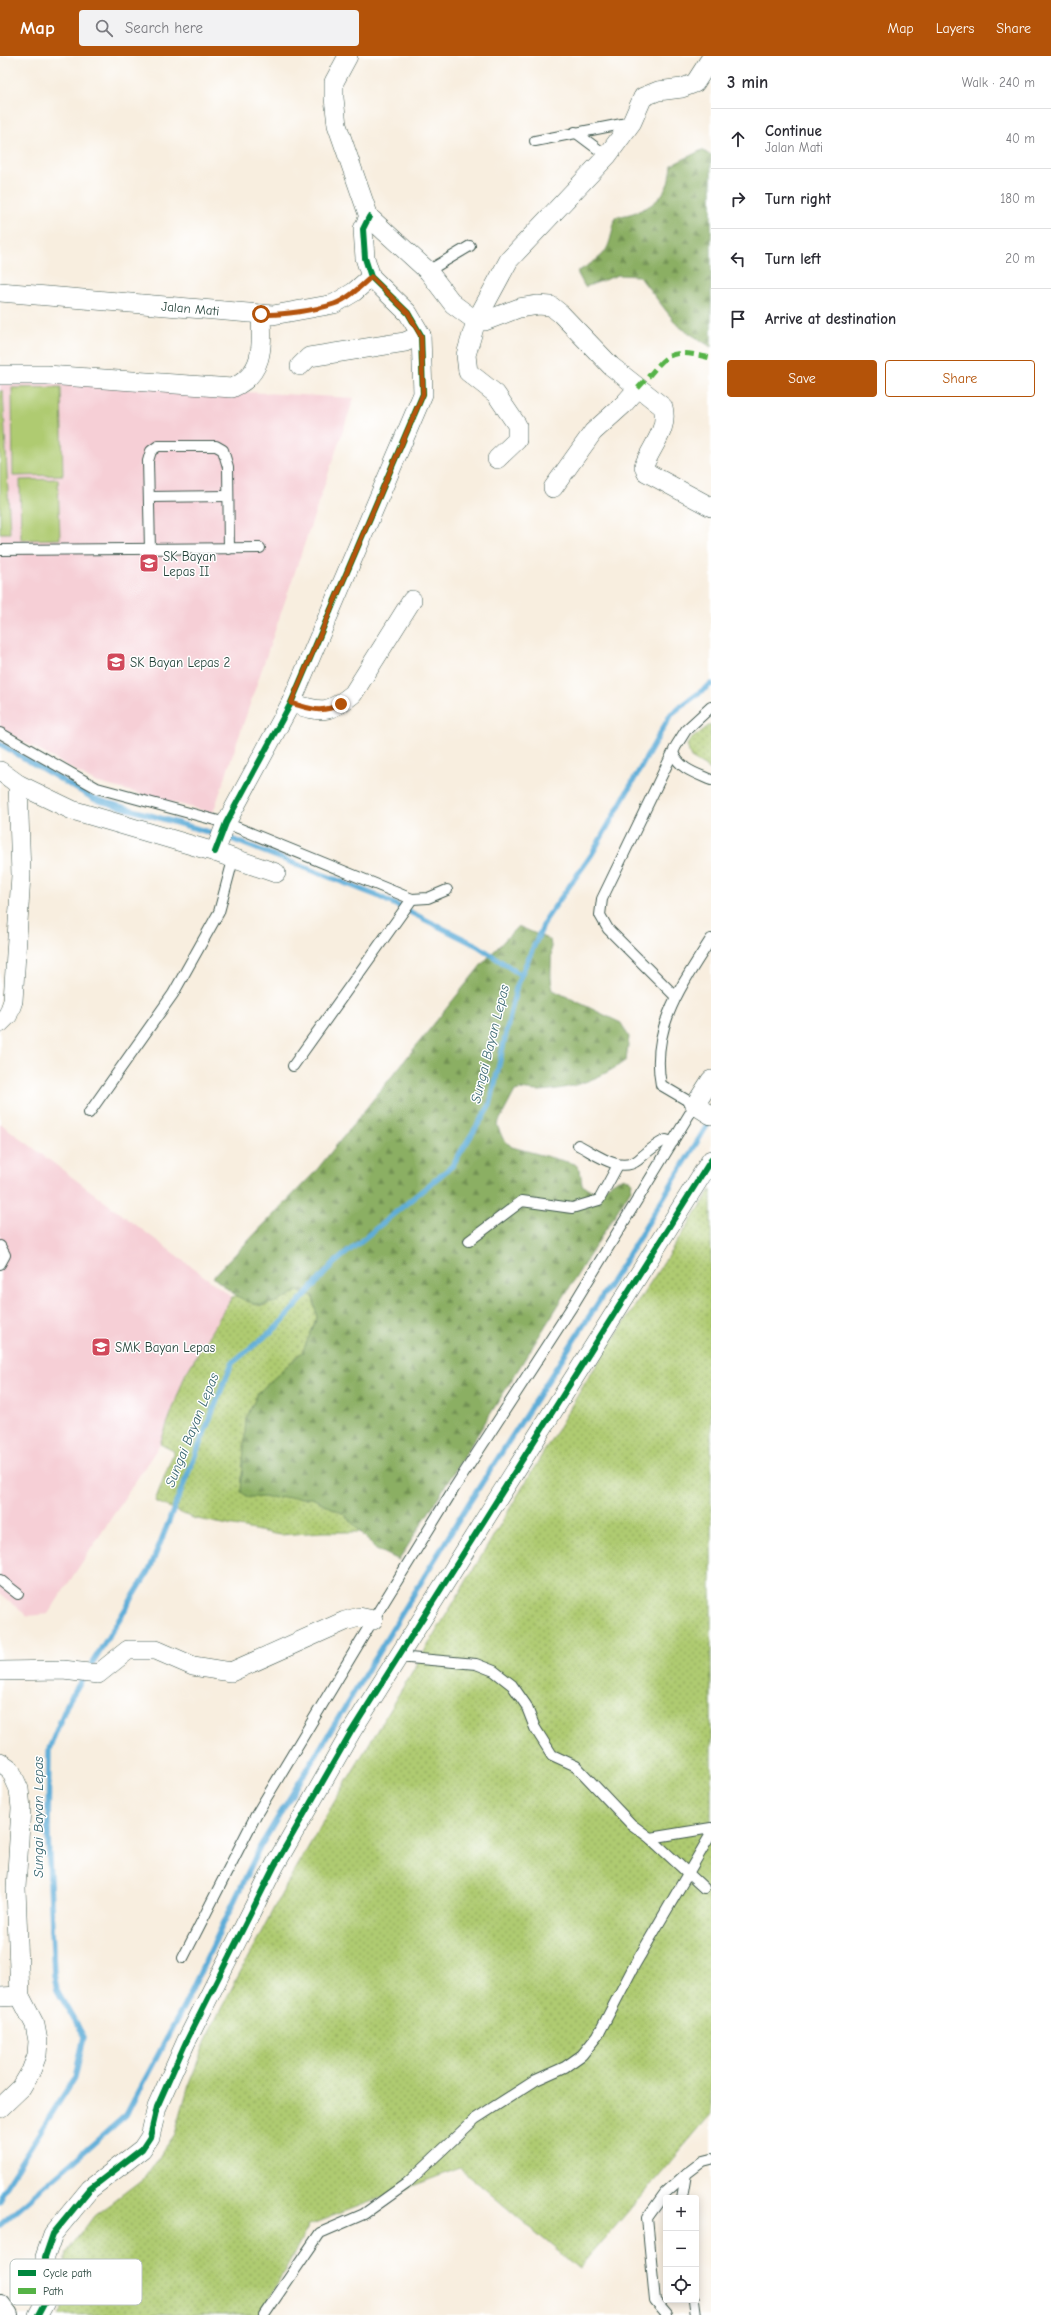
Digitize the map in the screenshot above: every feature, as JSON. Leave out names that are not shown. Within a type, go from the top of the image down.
[{"type":"highway","points":[[0,2306],[7,2315]]},
{"type":"street","points":[[348,56],[334,82],[337,125],[369,217],[428,271],[453,304],[476,321],[485,321],[519,308],[538,305],[551,306],[611,366],[663,407],[665,416],[660,436],[644,466],[646,472],[711,507]]},
{"type":"street","points":[[497,459],[517,440],[517,425],[496,394],[468,372],[466,355],[476,321],[509,260],[607,156],[632,122],[643,97],[658,90],[682,88],[695,83],[711,58]]},
{"type":"street","points":[[215,849],[225,826],[291,703],[423,394],[421,336],[408,313],[371,277],[363,243],[363,229],[369,217]]},
{"type":"street","name":"Jalan Mati","points":[[0,292],[273,315],[334,304],[354,292],[371,277]]},
{"type":"street","points":[[0,375],[46,375],[232,388],[245,382],[257,365],[262,344],[261,314]]},
{"type":"street","points":[[300,366],[309,357],[405,342],[421,336]]},
{"type":"street","points":[[553,488],[593,432],[623,405],[638,388]]},
{"type":"street","points":[[291,703],[319,711],[328,710],[341,704],[353,694],[412,600]]},
{"type":"street","points":[[0,771],[18,784],[72,810],[215,849],[233,860],[276,873]]},
{"type":"street","points":[[0,1022],[8,1015],[13,1001],[22,875],[18,784]]},
{"type":"street","points":[[703,1110],[711,1080]]},
{"type":"street","points":[[45,2259],[53,2234],[90,2189],[142,2149],[150,2137],[157,2107],[165,2089],[275,1865],[351,1732],[711,1160]]},
{"type":"street","points":[[0,1671],[63,1670],[98,1674],[128,1650],[156,1650],[193,1666],[231,1672],[345,1621],[360,1617],[373,1620]]},
{"type":"street","points":[[0,1762],[10,1769],[16,1780],[22,1808],[16,1888],[20,1996],[35,2025],[38,2041],[37,2055],[31,2072],[21,2088],[0,2108]]},
{"type":"street","points":[[0,1997],[20,1996]]},
{"type":"street","points":[[38,2315],[43,2305]]},
{"type":"lane","points":[[535,140],[632,122]]},
{"type":"lane","points":[[575,132],[607,156]]},
{"type":"lane","points":[[428,271],[470,246]]},
{"type":"lane","points":[[150,549],[148,461],[151,451],[158,446],[216,446],[224,450],[228,467],[228,549]]},
{"type":"lane","points":[[149,497],[228,496]]},
{"type":"lane","points":[[0,550],[260,548]]},
{"type":"lane","points":[[675,996],[608,929],[600,915],[602,899],[673,753],[686,730],[711,707]]},
{"type":"lane","points":[[0,732],[97,788],[225,826],[412,900],[428,898],[447,890]]},
{"type":"lane","points":[[673,753],[676,761],[684,768],[711,780]]},
{"type":"lane","points":[[89,1113],[173,994],[219,912],[233,860]]},
{"type":"lane","points":[[293,1066],[412,900]]},
{"type":"lane","points":[[184,1958],[256,1815],[373,1620],[454,1490],[576,1302],[673,1142],[703,1110],[661,1086],[658,1068],[658,1048],[675,996],[711,939]]},
{"type":"lane","points":[[578,1145],[618,1165],[632,1164],[660,1142],[666,1140],[673,1142]]},
{"type":"lane","points":[[469,1241],[522,1201],[572,1208],[599,1200],[618,1165]]},
{"type":"lane","points":[[0,1246],[5,1255],[0,1264]]},
{"type":"lane","points":[[0,1580],[18,1594]]},
{"type":"lane","points":[[398,1657],[476,1664],[494,1672],[512,1685],[526,1705],[538,1734],[552,1755],[576,1766],[631,1824],[650,1838],[704,1888]]},
{"type":"lane","points":[[650,1838],[711,1828]]},
{"type":"lane","points":[[264,2315],[320,2233],[364,2214],[406,2184],[475,2119],[536,2080],[565,2067],[582,2054],[598,2036],[634,1966],[711,1834]]},
{"type":"lane","points":[[667,2315],[655,2301],[647,2218],[665,2194],[686,2174],[703,2161],[711,2159]]},
{"type":"lane","points":[[682,2195],[686,2174]]},
{"type":"lane","points":[[694,2303],[696,2315]]},
{"type":"shaded area","name":"SK Bayan Lepas II","points":[[10,379],[354,398],[213,813],[95,782],[0,728],[0,380]]},
{"type":"shaded area","name":"SMK Bayan Lepas","points":[[0,1123],[232,1297],[185,1375],[160,1444],[48,1614],[27,1616],[0,1594]]},
{"type":"green space","points":[[702,150],[711,156],[711,347],[678,326],[639,276],[618,275],[585,287],[577,272],[601,256],[605,251],[611,238],[615,217],[637,212],[654,202],[661,196],[666,187],[670,177],[672,165]]},
{"type":"green space","points":[[61,387],[63,475],[13,476],[12,388]]},
{"type":"green space","points":[[0,391],[3,391],[10,533],[0,533]]},
{"type":"green space","points":[[58,479],[60,539],[21,540],[20,480]]},
{"type":"green space","points":[[711,724],[711,770],[691,758],[687,745],[690,740]]},
{"type":"green space","points":[[518,926],[550,940],[551,977],[553,990],[621,1023],[629,1037],[626,1060],[607,1072],[585,1082],[562,1088],[539,1091],[515,1091],[497,1125],[503,1139],[512,1147],[575,1164],[580,1169],[582,1185],[596,1193],[617,1180],[626,1178],[632,1182],[631,1189],[399,1560],[376,1549],[344,1514],[312,1498],[248,1497],[241,1492],[246,1419],[258,1393],[303,1351],[317,1318],[313,1296],[297,1291],[284,1299],[272,1303],[252,1303],[234,1294],[213,1277],[315,1172],[482,964]]},
{"type":"green space","points":[[711,1190],[711,2114],[579,2269],[460,2168],[309,2225],[261,2315],[59,2315],[62,2305],[142,2305],[142,2259],[66,2259],[67,2252],[94,2216],[145,2177],[175,2134],[189,2084],[211,2028],[277,1902],[330,1809],[588,1378]]},
{"type":"green space","points":[[297,1291],[313,1296],[317,1318],[303,1351],[258,1393],[246,1419],[241,1492],[282,1497],[312,1498],[344,1514],[361,1532],[322,1532],[280,1535],[192,1518],[155,1501],[174,1451],[160,1444],[185,1375],[232,1297],[236,1296],[262,1306],[286,1298]]},
{"type":"waterway","name":"Sungai Bayan Lepas","points":[[0,2201],[1,2193],[75,2077],[84,2037],[57,1990],[54,1974],[48,1835],[49,1749],[68,1702],[149,1571],[232,1363],[278,1326],[333,1264],[452,1166],[490,1105],[517,984],[546,919],[592,854],[671,714],[711,684]]},
{"type":"waterway","points":[[0,744],[94,799],[229,838],[378,896],[478,946],[521,975]]},
{"type":"waterway","points":[[0,2225],[126,2115],[184,2006],[260,1847],[469,1503],[623,1264],[711,1119]]},
{"type":"marked path","points":[[638,388],[668,356],[684,353],[711,358]]},
{"type":"cycle path","points":[[215,852],[226,823],[291,703],[423,394],[421,335],[408,313],[371,277],[365,258],[363,229],[369,217]]},
{"type":"cycle path","points":[[45,2259],[53,2234],[90,2189],[142,2149],[150,2137],[157,2107],[186,2042],[275,1865],[351,1732],[711,1160]]},
{"type":"cycle path","points":[[38,2315],[43,2305]]},
{"type":"place","name":"SK Bayan Lepas II","points":[[149,563]]},
{"type":"place","name":"SK Bayan Lepas 2","points":[[116,662]]},
{"type":"place","name":"SMK Bayan Lepas","points":[[101,1347]]},
{"type":"route","points":[[261,314],[273,315],[334,304],[354,292],[371,277],[389,292],[408,313],[421,336],[423,394],[291,703],[319,711],[328,710],[341,704]]}]
